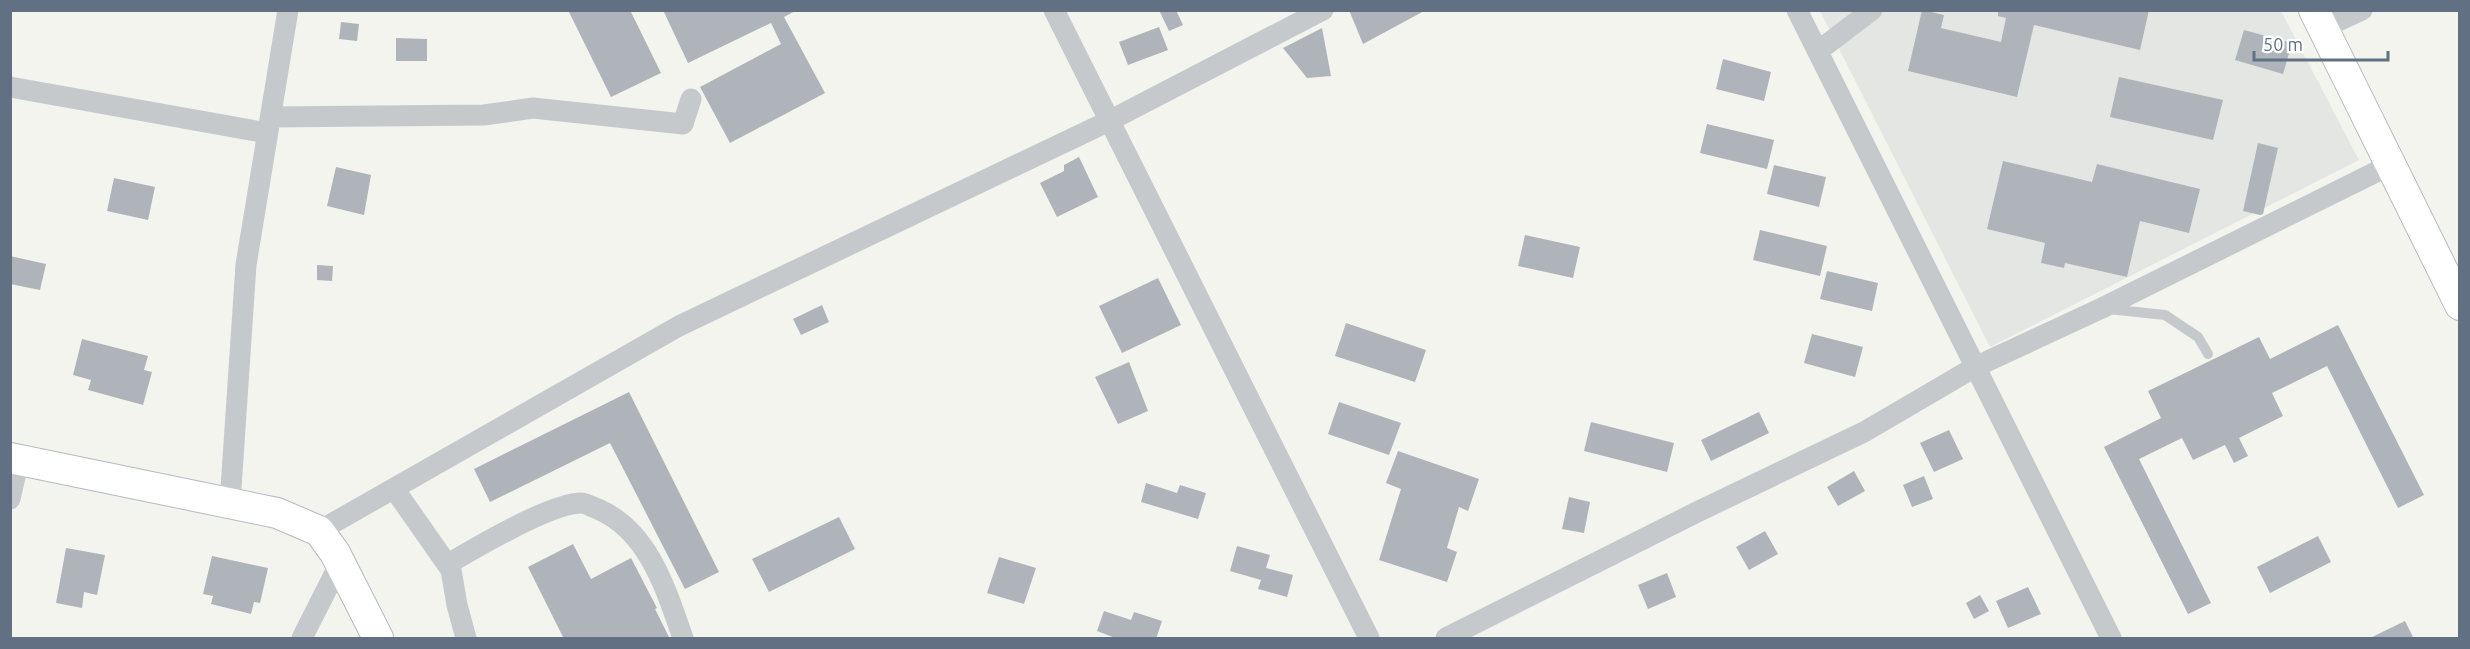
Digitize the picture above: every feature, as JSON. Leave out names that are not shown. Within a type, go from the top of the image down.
[{"type":"street","points":[[230,503],[246,265],[288,10]]},
{"type":"street","points":[[1054,10],[1369,639]]},
{"type":"street","points":[[319,531],[395,490],[679,326],[1109,121],[1323,10]]},
{"type":"street","points":[[1797,10],[2111,639]]},
{"type":"street","points":[[1818,51],[1872,10]]},
{"type":"street","points":[[2362,10],[2319,19],[2460,305]]},
{"type":"street","points":[[10,87],[269,125],[484,115],[533,108],[683,124],[691,99]]},
{"type":"street","points":[[1446,639],[1695,513],[1864,432],[1975,367],[2102,308],[2390,165]]},
{"type":"street","points":[[10,499],[15,459],[277,513],[319,531],[340,563],[378,639]]},
{"type":"street","points":[[395,490],[452,570],[457,605],[466,639]]},
{"type":"street","points":[[448,564],[479,545],[560,507],[582,502],[615,517],[641,546],[660,575],[683,639]]},
{"type":"street","points":[[302,639],[340,563]]},
{"type":"lane","points":[[2102,308],[2165,315],[2198,337],[2208,354]]},
{"type":"shaded area","points":[[1820,11],[2281,11],[2359,160],[1990,347]]},
{"type":"building","points":[[568,10],[630,10],[661,73],[611,97]]},
{"type":"building","points":[[663,10],[797,10],[784,17],[825,93],[730,143],[700,87],[781,44],[771,23],[688,63]]},
{"type":"building","points":[[1159,10],[1176,10],[1183,25],[1169,31]]},
{"type":"building","points":[[1349,10],[1426,10],[1363,44]]},
{"type":"building","points":[[1922,10],[1944,15],[1941,28],[2001,42],[2006,18],[1998,16],[1998,10],[2149,10],[2140,50],[2034,25],[2017,97],[1908,71]]},
{"type":"building","points":[[341,22],[359,24],[357,41],[339,39]]},
{"type":"building","points":[[1159,27],[1168,50],[1128,65],[1119,42]]},
{"type":"building","points":[[1322,28],[1331,76],[1307,78],[1283,48]]},
{"type":"building","points":[[2244,30],[2292,43],[2283,74],[2235,60]]},
{"type":"building","points":[[396,38],[427,39],[427,61],[396,61]]},
{"type":"building","points":[[1723,59],[1771,72],[1764,101],[1716,89]]},
{"type":"building","points":[[2119,77],[2223,100],[2213,140],[2110,117]]},
{"type":"building","points":[[1707,124],[1774,140],[1767,169],[1700,153]]},
{"type":"building","points":[[2258,143],[2278,148],[2263,214],[2260,215],[2243,211]]},
{"type":"building","points":[[1079,157],[1098,197],[1057,217],[1040,183],[1064,171],[1064,165]]},
{"type":"building","points":[[2003,161],[2092,182],[2097,164],[2200,189],[2189,233],[2140,221],[2127,277],[2065,263],[2064,268],[2041,263],[2045,243],[1987,229]]},
{"type":"building","points":[[1774,165],[1826,177],[1819,207],[1767,194]]},
{"type":"building","points":[[336,167],[371,175],[364,215],[327,206]]},
{"type":"building","points":[[114,178],[155,187],[148,220],[107,211]]},
{"type":"building","points":[[1760,230],[1827,246],[1820,276],[1753,260]]},
{"type":"building","points":[[1525,235],[1580,247],[1573,278],[1518,266]]},
{"type":"building","points":[[10,256],[46,264],[40,290],[10,284]]},
{"type":"building","points":[[317,265],[333,266],[332,281],[317,280]]},
{"type":"building","points":[[1827,271],[1878,283],[1872,311],[1820,299]]},
{"type":"building","points":[[1158,278],[1181,325],[1122,353],[1099,306]]},
{"type":"building","points":[[822,305],[829,322],[801,335],[793,319]]},
{"type":"building","points":[[1346,323],[1426,350],[1415,382],[1335,356]]},
{"type":"building","points":[[2338,325],[2424,495],[2398,508],[2327,366],[2272,393],[2283,416],[2239,438],[2248,456],[2234,463],[2225,445],[2193,460],[2182,438],[2139,459],[2211,603],[2188,614],[2104,447],[2161,418],[2148,391],[2259,337],[2270,359]]},
{"type":"building","points":[[1812,334],[1863,347],[1855,377],[1804,363]]},
{"type":"building","points":[[82,339],[148,356],[144,370],[152,372],[143,405],[88,390],[91,380],[73,375]]},
{"type":"building","points":[[1129,362],[1148,411],[1118,424],[1095,377]]},
{"type":"building","points":[[629,392],[719,572],[685,589],[610,443],[490,502],[474,469]]},
{"type":"building","points":[[1339,402],[1401,423],[1389,455],[1328,434]]},
{"type":"building","points":[[1759,412],[1769,433],[1711,461],[1701,440]]},
{"type":"building","points":[[1591,422],[1674,443],[1667,472],[1584,451]]},
{"type":"building","points":[[1949,430],[1963,459],[1934,472],[1920,443]]},
{"type":"building","points":[[1398,451],[1479,479],[1468,511],[1459,507],[1447,548],[1457,552],[1447,582],[1379,560],[1401,489],[1386,483]]},
{"type":"building","points":[[1854,471],[1865,491],[1838,506],[1827,487]]},
{"type":"building","points":[[1924,476],[1933,499],[1912,507],[1903,485]]},
{"type":"building","points":[[1146,483],[1177,493],[1180,485],[1206,493],[1198,519],[1141,502]]},
{"type":"building","points":[[1569,497],[1590,502],[1584,533],[1562,529]]},
{"type":"building","points":[[839,517],[855,549],[769,592],[752,559]]},
{"type":"building","points":[[1765,531],[1778,554],[1749,570],[1736,547]]},
{"type":"building","points":[[2318,536],[2331,562],[2270,593],[2257,567]]},
{"type":"building","points":[[573,544],[591,579],[631,558],[670,639],[564,639],[528,567]]},
{"type":"building","points":[[1237,546],[1270,555],[1266,568],[1293,575],[1287,597],[1258,589],[1261,580],[1230,571]]},
{"type":"building","points":[[66,548],[105,555],[97,595],[84,592],[82,608],[56,603]]},
{"type":"building","points":[[212,556],[268,568],[260,603],[254,602],[251,614],[211,604],[213,596],[203,594]]},
{"type":"building","points":[[999,557],[1036,568],[1024,604],[987,593]]},
{"type":"building","points":[[1667,573],[1676,597],[1648,609],[1638,585]]},
{"type":"building","points":[[2028,587],[2041,614],[2008,628],[1996,601]]},
{"type":"building","points":[[1980,595],[1989,611],[1974,619],[1966,603]]},
{"type":"building","points":[[1104,611],[1131,620],[1134,612],[1162,621],[1156,639],[1118,639],[1097,631]]},
{"type":"building","points":[[2405,621],[2414,639],[2368,639]]}]
